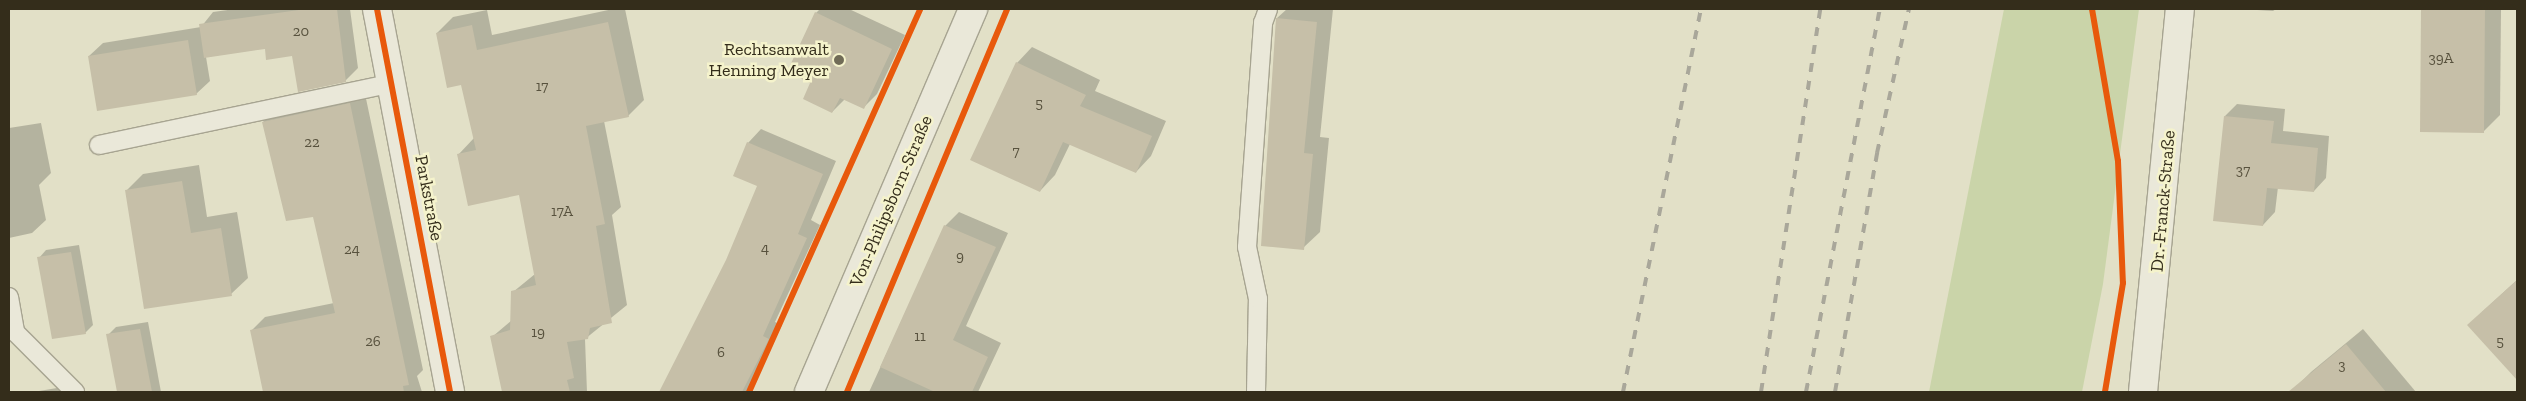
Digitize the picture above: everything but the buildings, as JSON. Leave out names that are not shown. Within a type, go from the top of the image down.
[{"type":"street","name":"Parkstraße","points":[[377,9],[450,392]]},
{"type":"street","name":"Von-Philipsborn-Straße","points":[[808,392],[972,9]]},
{"type":"street","name":"Dr.-Franck-Straße","points":[[2143,392],[2180,9]]},
{"type":"lane","points":[[1256,392],[1258,299],[1247,247],[1263,23],[1268,9]]},
{"type":"lane","points":[[99,145],[392,83]]},
{"type":"lane","points":[[9,297],[15,332],[75,392]]},
{"type":"green space","points":[[2004,9],[2139,9],[2103,284],[2082,392],[1929,392]]},
{"type":"railway","points":[[1623,392],[1701,9]]},
{"type":"railway","points":[[1761,392],[1820,9]]},
{"type":"railway","points":[[1806,392],[1880,9]]},
{"type":"railway","points":[[1835,392],[1877,153],[1909,9]]},
{"type":"cycle path","points":[[377,9],[450,392]]},
{"type":"cycle path","points":[[749,392],[920,9]]},
{"type":"cycle path","points":[[847,392],[1007,9]]},
{"type":"cycle path","points":[[2092,9],[2118,161],[2123,283],[2105,392]]},
{"type":"place","name":"Rechtsanwalt Henning Meyer","points":[[839,60]]}]
